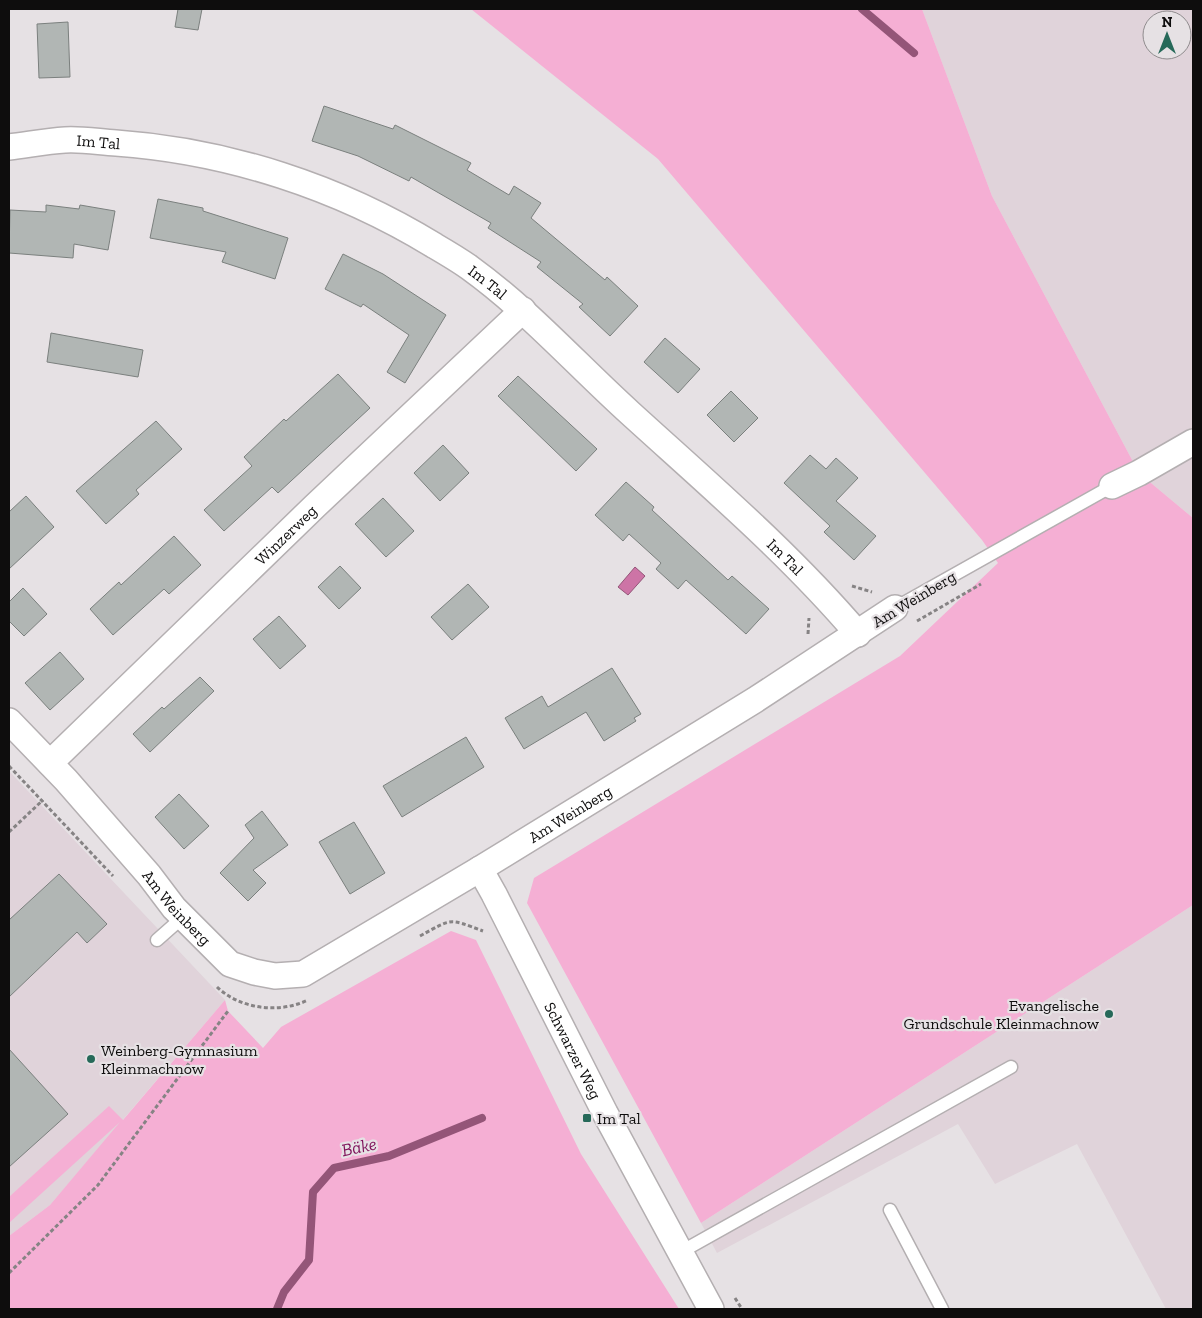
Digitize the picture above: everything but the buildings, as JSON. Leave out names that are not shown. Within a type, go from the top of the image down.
[{"type":"street","name":"Im Tal","points":[[9,147],[65,140],[150,145],[194,152],[316,186],[389,219],[469,267],[523,310],[628,412],[723,496],[832,604],[858,634]]},
{"type":"street","name":"Winzerweg","points":[[58,771],[308,513],[523,310]]},
{"type":"street","name":"Am Weinberg","points":[[1112,486],[1139,473],[1189,444]]},
{"type":"street","name":"Am Weinberg","points":[[9,721],[58,771],[183,917],[230,964],[254,972],[275,976],[304,974],[480,869],[858,634],[888,601]]},
{"type":"street","name":"Schwarzer Weg","points":[[480,869],[604,1114],[711,1309]]},
{"type":"lane","name":"Am Weinberg","points":[[888,601],[1112,486]]},
{"type":"lane","points":[[157,940],[183,917]]},
{"type":"lane","points":[[679,1253],[1011,1067]]},
{"type":"lane","points":[[890,1210],[942,1309]]},
{"type":"path","points":[[847,581],[853,587],[888,601]]},
{"type":"path","points":[[808,612],[810,619],[808,638]]},
{"type":"path","points":[[9,832],[40,803],[54,793],[58,771]]},
{"type":"path","points":[[9,1273],[98,1185],[228,1011]]},
{"type":"shaded area","points":[[471,9],[922,9],[992,196],[1139,473],[1193,518],[1193,905],[701,1223],[527,903],[534,878],[900,656],[998,563],[982,540],[658,159]]},
{"type":"shaded area","points":[[922,9],[1193,9],[1193,518],[1139,473],[992,196]]},
{"type":"shaded area","points":[[635,567],[645,576],[628,595],[618,587]]},
{"type":"shaded area","name":"Weinberg-Gymnasium Kleinmachnow","points":[[9,771],[225,1000],[50,1205],[9,1236]]},
{"type":"shaded area","name":"Evangelische Grundschule Kleinmachnow","points":[[1193,905],[1193,1309],[1166,1309],[1077,1144],[995,1184],[958,1124],[717,1253],[701,1223]]},
{"type":"shaded area","points":[[451,931],[476,940],[581,1154],[679,1309],[9,1309],[9,1236],[50,1205],[120,1122],[9,1223],[9,1197],[109,1106],[123,1120],[225,1000],[228,1011],[263,1048],[281,1027]]},
{"type":"waterway","points":[[862,9],[914,53]]},
{"type":"waterway","name":"Bäke","points":[[277,1309],[284,1292],[309,1260],[313,1192],[334,1168],[389,1156],[482,1118]]},
{"type":"place","name":"Evangelische Grundschule Kleinmachnow","points":[[1109,1014]]},
{"type":"place","name":"Weinberg-Gymnasium Kleinmachnow","points":[[91,1059]]},
{"type":"place","name":"Im Tal","points":[[587,1118]]}]
